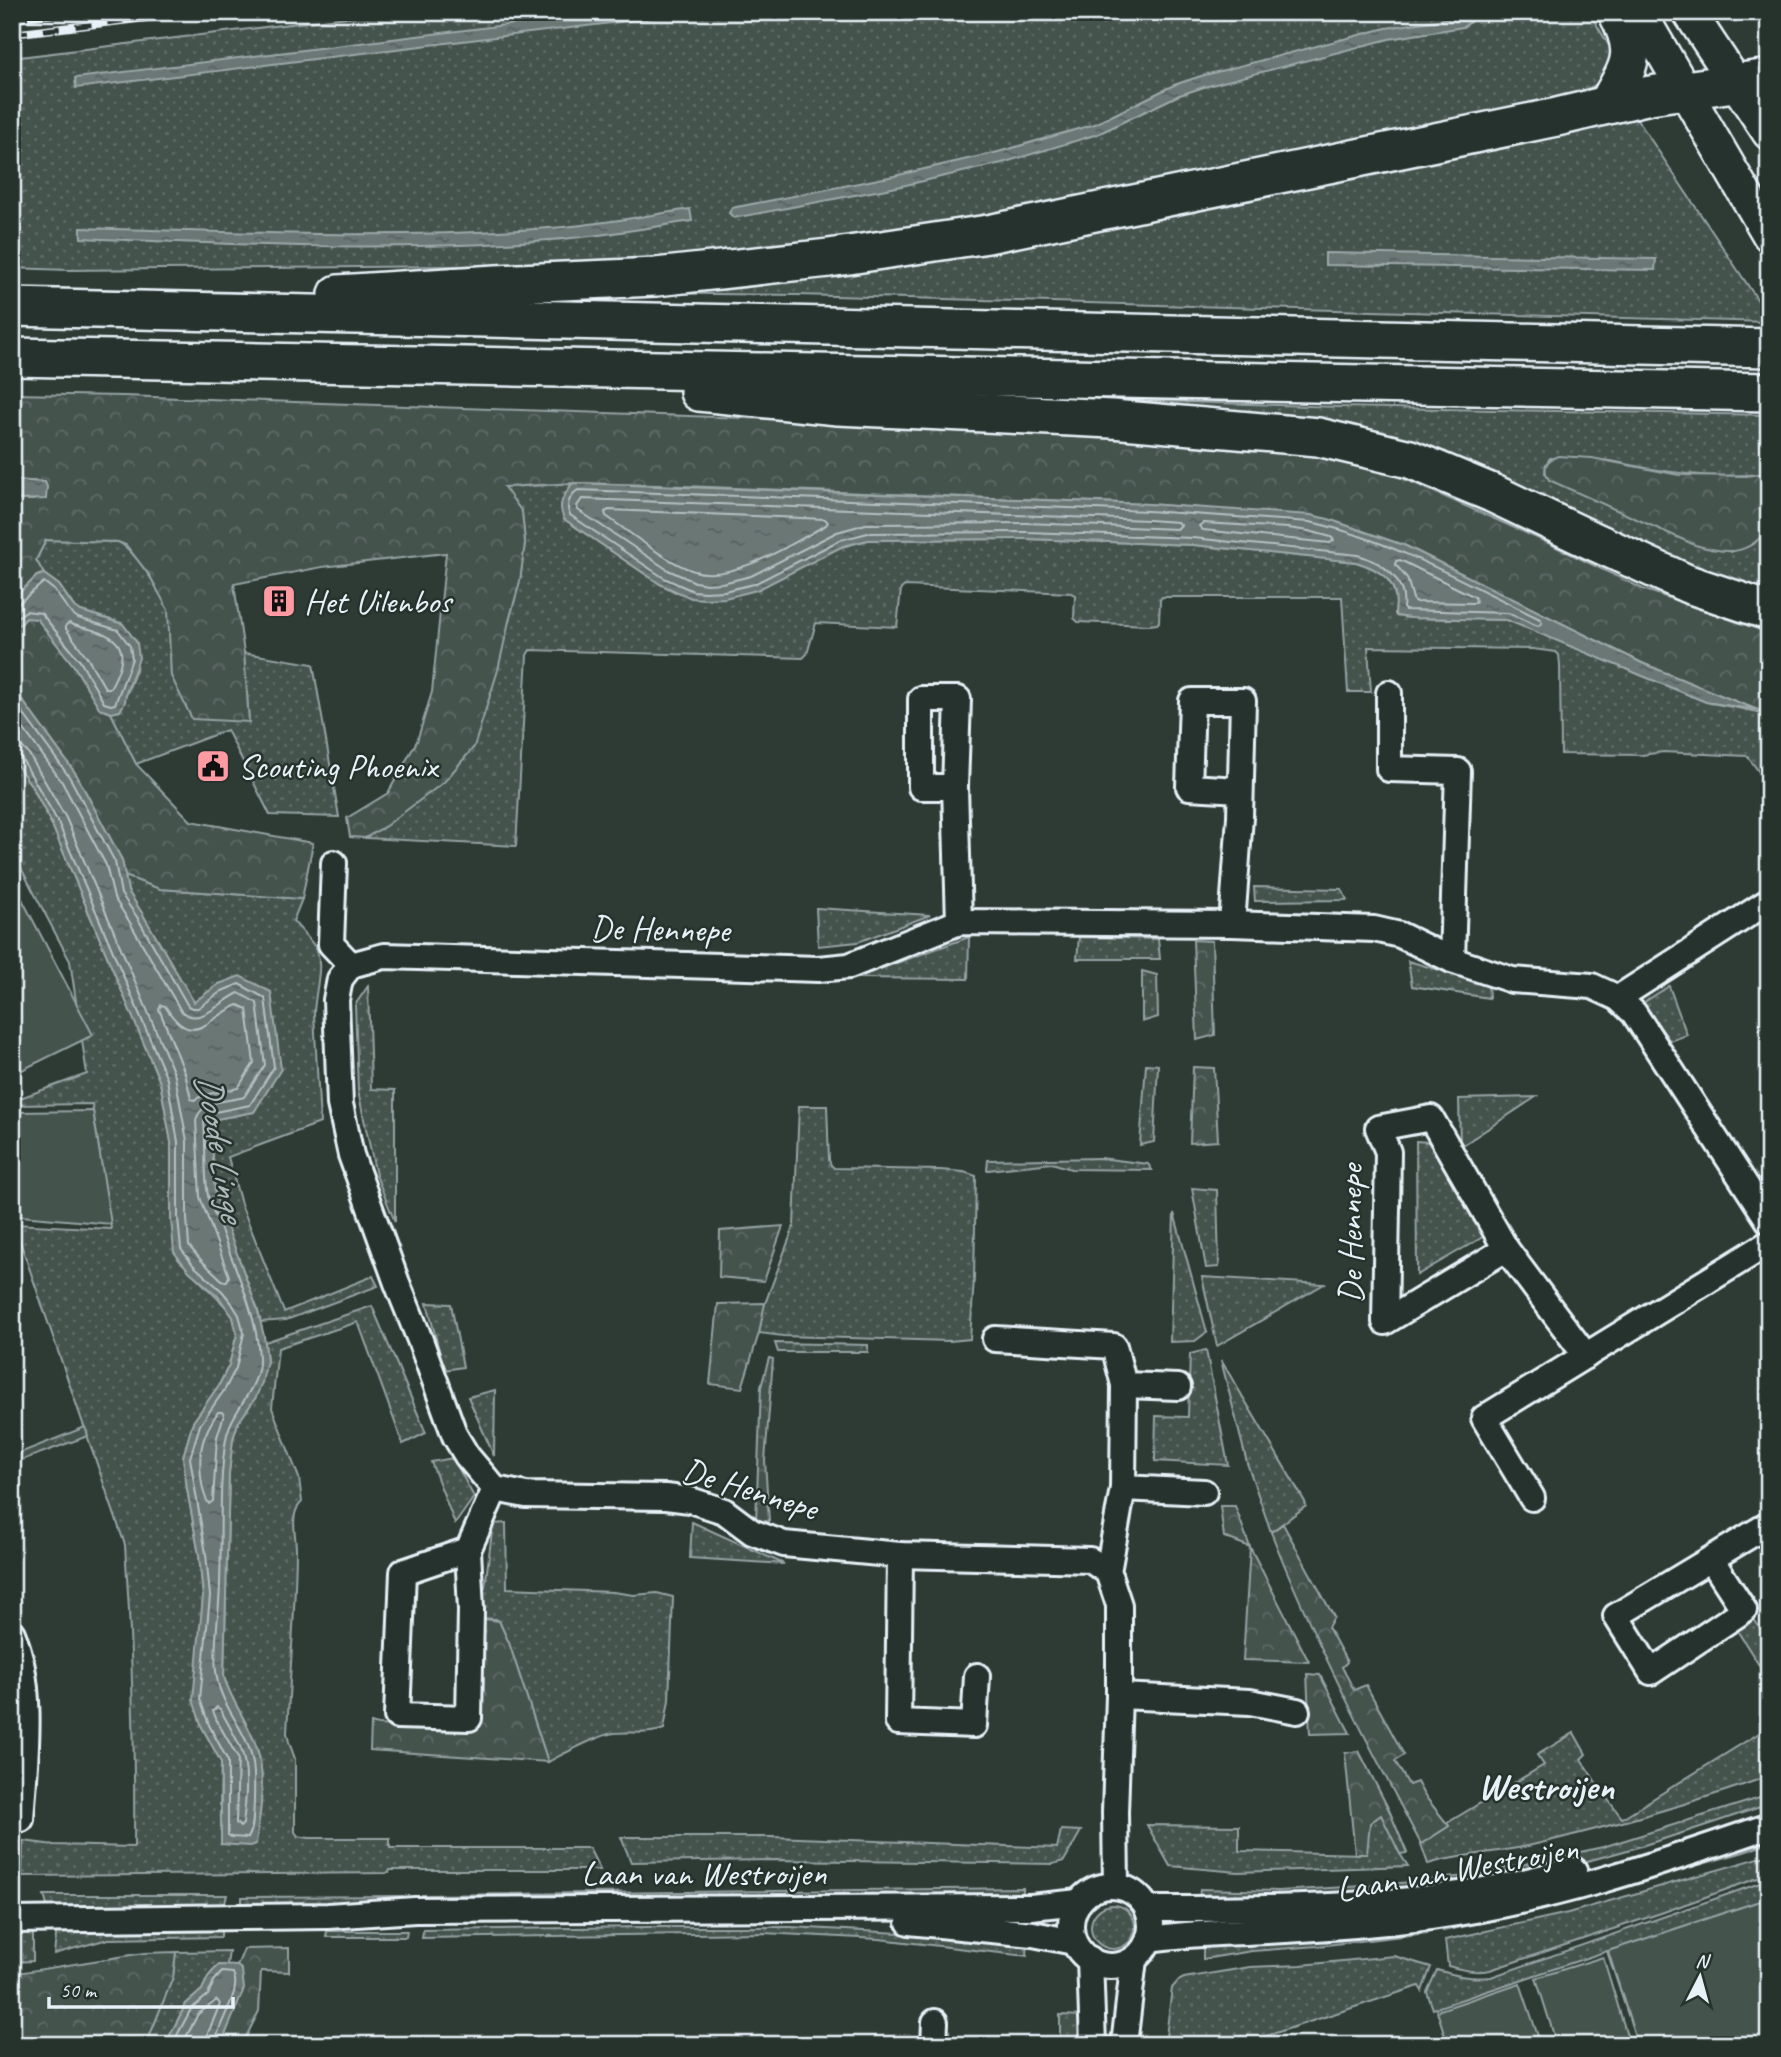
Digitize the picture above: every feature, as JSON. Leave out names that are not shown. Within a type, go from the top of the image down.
[{"type":"highway","points":[[1607,105],[1624,76],[1630,59],[1629,36],[1617,12]]},
{"type":"highway","points":[[96,309],[496,284],[656,277],[829,258],[988,234],[1650,95],[1752,81]]},
{"type":"highway","points":[[12,307],[1769,348]]},
{"type":"highway","points":[[12,357],[1769,392]]},
{"type":"highway","points":[[422,365],[838,406],[1112,419],[1318,437],[1410,458],[1688,584],[1769,611]]},
{"type":"main road","points":[[1639,12],[1769,235]]},
{"type":"main road","points":[[1689,12],[1752,81],[1769,133]]},
{"type":"street","points":[[1389,693],[1389,769],[1458,771],[1452,960]]},
{"type":"street","points":[[956,787],[959,922]]},
{"type":"street","points":[[1232,924],[1240,790]]},
{"type":"street","points":[[334,863],[331,944],[351,965],[340,979],[336,1000],[340,1104],[351,1155],[455,1436],[467,1457],[495,1489],[468,1550],[471,1610],[469,1718],[397,1716],[403,1572],[468,1550]]},
{"type":"street","points":[[1618,998],[1769,901]]},
{"type":"street","name":"De Hennepe","points":[[351,965],[384,956],[818,969],[849,966],[959,922],[1232,924],[1374,929],[1400,935],[1452,960],[1511,980],[1592,986],[1618,998],[1634,1013],[1769,1221]]},
{"type":"street","name":"De Hennepe","points":[[1506,1249],[1385,1322],[1388,1152],[1378,1128],[1431,1118],[1506,1249],[1586,1356]]},
{"type":"street","points":[[1532,1498],[1484,1418],[1769,1243]]},
{"type":"street","points":[[995,1339],[1114,1346],[1124,1385],[1123,1488],[1108,1572],[1119,1605],[1116,1885]]},
{"type":"street","points":[[1124,1385],[1178,1387]]},
{"type":"street","points":[[1123,1488],[1204,1492]]},
{"type":"street","name":"De Hennepe","points":[[495,1489],[526,1495],[666,1497],[690,1500],[724,1511],[752,1532],[784,1544],[900,1555],[1090,1560],[1108,1572]]},
{"type":"street","points":[[1711,1559],[1744,1610],[1651,1672],[1616,1616],[1769,1524]]},
{"type":"street","points":[[900,1555],[898,1722],[974,1725],[977,1676]]},
{"type":"street","points":[[12,1633],[18,1648],[27,1716],[21,1819],[12,1819]]},
{"type":"street","points":[[1119,1696],[1250,1702],[1297,1711]]},
{"type":"street","name":"Laan van Westroijen","points":[[1148,1909],[1265,1909],[1335,1905],[1431,1897],[1500,1887],[1670,1845],[1769,1812]]},
{"type":"street","name":"Laan van Westroijen","points":[[1150,1938],[1183,1934],[1330,1928],[1433,1917],[1510,1903],[1588,1883],[1769,1826]]},
{"type":"street","points":[[1082,1951],[1097,1964],[1113,1966],[1129,1962],[1142,1952],[1150,1938],[1152,1921],[1140,1897],[1129,1889],[1116,1885],[1099,1887],[1084,1895],[1074,1909],[1070,1926],[1082,1951],[1093,2045]]},
{"type":"street","name":"Laan van Westroijen","points":[[12,1920],[328,1916],[415,1910],[626,1907],[1031,1907],[1079,1902]]},
{"type":"street","name":"Laan van Westroijen","points":[[328,1916],[395,1923],[764,1919],[913,1922],[1033,1934],[1082,1951]]},
{"type":"street","points":[[1124,2045],[1134,1959]]},
{"type":"green space","points":[[388,12],[1589,12],[1614,54],[1606,73],[1598,83],[1567,95],[1003,213],[787,246],[666,259],[543,265],[68,270],[12,268],[12,58]]},
{"type":"green space","points":[[1631,110],[1769,317],[1769,322],[797,295],[562,292]]},
{"type":"green space","points":[[12,394],[772,419],[1116,438],[1305,453],[1376,469],[1405,479],[1643,589],[1769,633],[1769,714],[1642,663],[1406,546],[1328,519],[1148,504],[658,485],[576,483],[504,487],[522,512],[525,543],[520,581],[498,670],[474,747],[444,782],[387,825],[365,838],[350,837],[347,818],[388,793],[417,741],[432,692],[446,553],[322,567],[234,584],[244,653],[249,722],[192,719],[171,676],[168,610],[150,576],[126,545],[118,542],[46,540],[36,560],[44,574],[37,576],[12,600],[12,500],[34,500],[47,487],[45,482],[12,480]]},
{"type":"green space","points":[[1123,400],[1769,415],[1769,473],[1730,476],[1692,474],[1591,459],[1550,458],[1545,473],[1731,552],[1754,544],[1769,527],[1769,602],[1319,429]]},
{"type":"green space","points":[[1558,456],[1592,458],[1679,475],[1746,476],[1769,473],[1769,527],[1753,544],[1736,551],[1695,545],[1549,480],[1546,465]]},
{"type":"green space","points":[[572,484],[565,494],[564,519],[675,592],[868,540],[1026,539],[1193,545],[1356,562],[1374,569],[1388,579],[1395,594],[1396,616],[1507,620],[1706,702],[1769,714],[1769,785],[1747,756],[1663,752],[1642,755],[1561,754],[1560,665],[1556,652],[1533,649],[1368,647],[1371,692],[1348,692],[1342,597],[1162,597],[1159,622],[1149,625],[1078,622],[1074,618],[1075,595],[1071,593],[905,586],[901,589],[897,627],[816,623],[807,654],[803,658],[530,650],[527,655],[516,846],[365,838],[387,825],[509,621],[520,581],[525,543],[522,512],[503,487]]},
{"type":"green space","points":[[46,540],[118,542],[124,546],[146,572],[168,609],[171,676],[249,722],[244,653],[313,664],[339,817],[270,815],[227,730],[136,764],[111,713],[120,711],[136,670],[137,643],[122,623],[81,611],[74,606],[59,585],[44,574],[36,560]]},
{"type":"green space","points":[[26,617],[37,619],[74,666],[100,709],[111,713],[136,764],[191,821],[313,843],[302,899],[160,889],[125,876],[122,860],[76,774],[12,686],[12,625],[21,624]]},
{"type":"green space","points":[[12,758],[33,788],[52,825],[160,1082],[171,1142],[171,1219],[178,1259],[225,1306],[233,1317],[237,1334],[229,1365],[219,1385],[193,1422],[183,1457],[203,1596],[202,1727],[221,1762],[220,1805],[260,1815],[262,1779],[258,1752],[224,1677],[229,1473],[233,1439],[238,1423],[256,1397],[267,1361],[265,1342],[372,1306],[426,1433],[403,1444],[358,1322],[278,1348],[272,1408],[299,1478],[302,1502],[294,1519],[296,1546],[287,1733],[295,1759],[295,1832],[298,1836],[309,1838],[390,1838],[390,1848],[589,1848],[600,1870],[390,1870],[389,1873],[22,1876],[23,1841],[54,1845],[134,1847],[134,1772],[125,1545],[14,1224],[111,1229],[92,1104],[13,1105],[17,1099],[87,1074],[70,961],[12,851]]},
{"type":"green space","points":[[125,876],[160,889],[302,899],[293,921],[315,947],[319,962],[314,1014],[320,1123],[228,1157],[241,1204],[284,1312],[373,1276],[378,1286],[286,1320],[261,1322],[215,1195],[211,1120],[254,1112],[219,984],[194,1003],[128,891]]},
{"type":"green space","points":[[12,880],[93,1035],[12,1075]]},
{"type":"green space","points":[[1254,887],[1342,889],[1347,900],[1255,901]]},
{"type":"green space","points":[[816,908],[930,915],[858,942],[818,946]]},
{"type":"green space","points":[[969,937],[968,979],[855,978]]},
{"type":"green space","points":[[1079,937],[1158,939],[1160,959],[1077,959]]},
{"type":"green space","points":[[1193,940],[1212,941],[1215,1035],[1197,1040]]},
{"type":"green space","points":[[1408,961],[1488,984],[1489,998],[1412,986]]},
{"type":"green space","points":[[1142,971],[1157,975],[1158,1017],[1142,1022]]},
{"type":"green space","points":[[368,986],[371,1089],[395,1090],[395,1222],[376,1175],[358,1091],[355,1005]]},
{"type":"green space","points":[[1669,986],[1687,1035],[1670,1041],[1643,1003]]},
{"type":"green space","points":[[1146,1064],[1158,1065],[1154,1142],[1140,1145]]},
{"type":"green space","points":[[1193,1067],[1214,1068],[1218,1141],[1190,1143]]},
{"type":"green space","points":[[1536,1097],[1460,1147],[1459,1099]]},
{"type":"green space","points":[[799,1106],[827,1106],[829,1160],[834,1168],[940,1170],[976,1176],[970,1339],[950,1341],[759,1333],[763,1309],[794,1226]]},
{"type":"green space","points":[[93,1111],[111,1224],[21,1216],[15,1112]]},
{"type":"green space","points":[[1416,1141],[1428,1142],[1488,1234],[1417,1275]]},
{"type":"green space","points":[[1100,1158],[1148,1164],[1152,1170],[1071,1169],[1052,1163],[987,1170],[988,1160]]},
{"type":"green space","points":[[1192,1188],[1217,1190],[1219,1267],[1206,1268]]},
{"type":"green space","points":[[1174,1213],[1207,1332],[1195,1341],[1170,1342]]},
{"type":"green space","points":[[783,1226],[764,1281],[719,1277],[720,1231]]},
{"type":"green space","points":[[1202,1277],[1324,1284],[1217,1346]]},
{"type":"green space","points":[[427,1303],[451,1304],[463,1367],[444,1370]]},
{"type":"green space","points":[[765,1303],[742,1388],[710,1384],[718,1304]]},
{"type":"green space","points":[[775,1343],[868,1345],[868,1352],[778,1352]]},
{"type":"green space","points":[[1206,1350],[1228,1465],[1155,1461],[1156,1416],[1188,1417],[1190,1354]]},
{"type":"green space","points":[[769,1358],[773,1359],[765,1461],[769,1521],[756,1522],[761,1387]]},
{"type":"green space","points":[[1221,1360],[1305,1502],[1306,1506],[1271,1532],[1247,1463]]},
{"type":"green space","points":[[495,1390],[494,1456],[468,1397]]},
{"type":"green space","points":[[85,1427],[88,1436],[14,1463],[12,1456]]},
{"type":"green space","points":[[453,1458],[474,1497],[455,1524],[431,1462]]},
{"type":"green space","points":[[1220,1506],[1235,1506],[1250,1547],[1224,1537]]},
{"type":"green space","points":[[692,1522],[784,1564],[690,1558]]},
{"type":"green space","points":[[506,1523],[507,1588],[634,1595],[657,1593],[673,1597],[669,1700],[664,1729],[609,1734],[548,1762],[509,1643],[499,1621],[478,1618],[479,1587],[485,1587],[493,1524]]},
{"type":"green space","points":[[1283,1524],[1334,1617],[1328,1627],[1347,1662],[1342,1667],[1354,1690],[1366,1685],[1404,1755],[1395,1761],[1409,1785],[1417,1782],[1449,1826],[1421,1844],[1342,1690],[1287,1572],[1271,1532]]},
{"type":"green space","points":[[1250,1547],[1309,1662],[1243,1660]]},
{"type":"green space","points":[[1752,1616],[1769,1642],[1769,1681],[1735,1627]]},
{"type":"green space","points":[[478,1618],[499,1621],[509,1643],[548,1762],[370,1750],[371,1723],[458,1729]]},
{"type":"green space","points":[[1307,1674],[1320,1675],[1350,1733],[1310,1734]]},
{"type":"green space","points":[[1769,1727],[1769,1776],[1589,1831],[1528,1846],[1428,1864],[1421,1844],[1449,1826],[1447,1823],[1544,1765],[1537,1755],[1574,1733],[1586,1754],[1581,1759],[1622,1818]]},
{"type":"green space","points":[[1359,1751],[1407,1853],[1400,1854],[1381,1815],[1370,1823],[1367,1854],[1355,1854],[1345,1753]]},
{"type":"green space","points":[[1769,1795],[1769,1804],[1613,1854],[1550,1870],[1479,1882],[1399,1891],[1199,1903],[1200,1889],[1278,1891],[1382,1885],[1475,1875],[1603,1847]]},
{"type":"green space","points":[[1382,1814],[1408,1866],[1238,1872],[1170,1866],[1147,1825],[1239,1826],[1239,1851],[1365,1854],[1370,1823]]},
{"type":"green space","points":[[1061,1830],[1081,1831],[1064,1861],[1053,1864],[777,1860],[631,1862],[621,1837],[773,1837],[1057,1848]]},
{"type":"green space","points":[[1769,1830],[1769,1843],[1744,1852],[1542,1910],[1443,1931],[1442,1920]]},
{"type":"green space","points":[[1769,1855],[1769,1874],[1661,1913],[1490,1970],[1469,1971],[1448,1966],[1445,1940],[1568,1913]]},
{"type":"green space","points":[[1769,1880],[1769,1940],[1638,2045],[1607,1951],[1433,2009],[1427,1992],[1437,1970],[1476,1978],[1491,1977]]},
{"type":"green space","points":[[1023,1888],[1023,1900],[422,1903],[422,1895]]},
{"type":"green space","points":[[44,1895],[227,1895],[223,1909],[48,1909]]},
{"type":"green space","points":[[403,1896],[405,1902],[242,1909],[242,1897]]},
{"type":"green space","points":[[1769,1898],[1769,2045],[1638,2045],[1608,1951]]},
{"type":"green space","points":[[1113,1905],[1129,1911],[1135,1927],[1129,1943],[1113,1949],[1097,1943],[1091,1927],[1097,1911]]},
{"type":"green space","points":[[1426,1923],[1428,1933],[1252,1951],[1203,1959],[1203,1944]]},
{"type":"green space","points":[[221,1925],[221,1937],[108,1939],[54,1954],[57,1928]]},
{"type":"green space","points":[[791,1927],[1028,1940],[1027,1956],[879,1939],[763,1933],[422,1938],[423,1930]]},
{"type":"green space","points":[[12,1931],[33,1931],[33,1961],[12,1962]]},
{"type":"green space","points":[[327,1931],[407,1931],[406,1937],[326,1937]]},
{"type":"green space","points":[[289,1948],[289,1972],[261,1971],[259,2011],[242,2045],[221,2045],[242,1970],[237,1966],[244,1949]]},
{"type":"green space","points":[[229,1951],[227,1965],[218,1965],[202,1990],[186,2004],[165,2045],[146,2045],[173,1977],[176,1952]]},
{"type":"green space","points":[[176,1952],[173,1977],[146,2045],[12,2045],[12,2007],[17,1973],[144,1953]]},
{"type":"green space","points":[[1394,1956],[1431,1967],[1422,1991],[1419,1986],[1251,2041],[1241,2036],[1237,2045],[1228,2041],[1225,2045],[1165,2045],[1172,1988],[1184,1978],[1250,1967]]},
{"type":"green space","points":[[1603,1957],[1630,2045],[1557,2045],[1536,1978]]},
{"type":"green space","points":[[1520,1983],[1541,2045],[1448,2045],[1437,2011]]},
{"type":"green space","points":[[1060,2015],[1084,2016],[1085,2045],[1060,2045]]},
{"type":"water","points":[[611,12],[702,12],[76,88],[75,78]]},
{"type":"water","points":[[1464,12],[1477,12],[1463,27],[1389,39],[1204,87],[1177,96],[1098,134],[1002,163],[897,187],[734,218],[729,213],[732,208],[998,152],[1095,124],[1174,85],[1201,76],[1386,28],[1461,16]]},
{"type":"water","points":[[690,209],[692,221],[585,237],[491,244],[315,246],[81,238],[81,228],[314,234],[490,232],[584,225]]},
{"type":"water","points":[[1325,253],[1656,259],[1655,270],[1325,265]]},
{"type":"water","points":[[12,480],[45,482],[46,499],[12,500]]},
{"type":"water","points":[[575,483],[1148,504],[1311,515],[1406,546],[1642,663],[1757,710],[1706,702],[1507,620],[1396,616],[1395,594],[1388,579],[1374,569],[1356,562],[1193,545],[1026,539],[868,540],[843,546],[757,590],[725,598],[691,598],[660,584],[564,519],[562,501]]},
{"type":"water","points":[[44,574],[59,585],[74,607],[123,624],[137,643],[139,658],[120,711],[111,713],[100,709],[74,666],[37,619],[26,618],[21,624],[12,625],[12,600],[37,576]]},
{"type":"water","points":[[12,686],[76,774],[122,860],[128,891],[194,1002],[219,984],[240,976],[271,992],[281,1069],[254,1112],[211,1120],[215,1194],[257,1308],[267,1361],[256,1397],[238,1423],[229,1473],[224,1677],[253,1737],[261,1770],[262,1795],[256,1844],[250,1846],[221,1844],[221,1762],[202,1727],[193,1700],[203,1596],[183,1457],[193,1422],[219,1385],[229,1365],[237,1334],[233,1317],[218,1296],[189,1271],[174,1252],[171,1142],[160,1082],[52,825],[33,788],[12,758]]},
{"type":"water","points":[[218,1965],[237,1966],[242,1970],[244,1989],[221,2045],[165,2045],[186,2004],[202,1990]]},
{"type":"railway","points":[[12,19],[70,12]]},
{"type":"railway","points":[[12,34],[197,12]]},
{"type":"place","name":"Het Uilenbos","points":[[279,601]]},
{"type":"place","name":"Scouting Phoenix","points":[[213,766]]},
{"type":"district","name":"Westroijen","points":[[1546,1786]]},
{"type":"water label","name":"Doode Linge","points":[[221,1147]]}]
